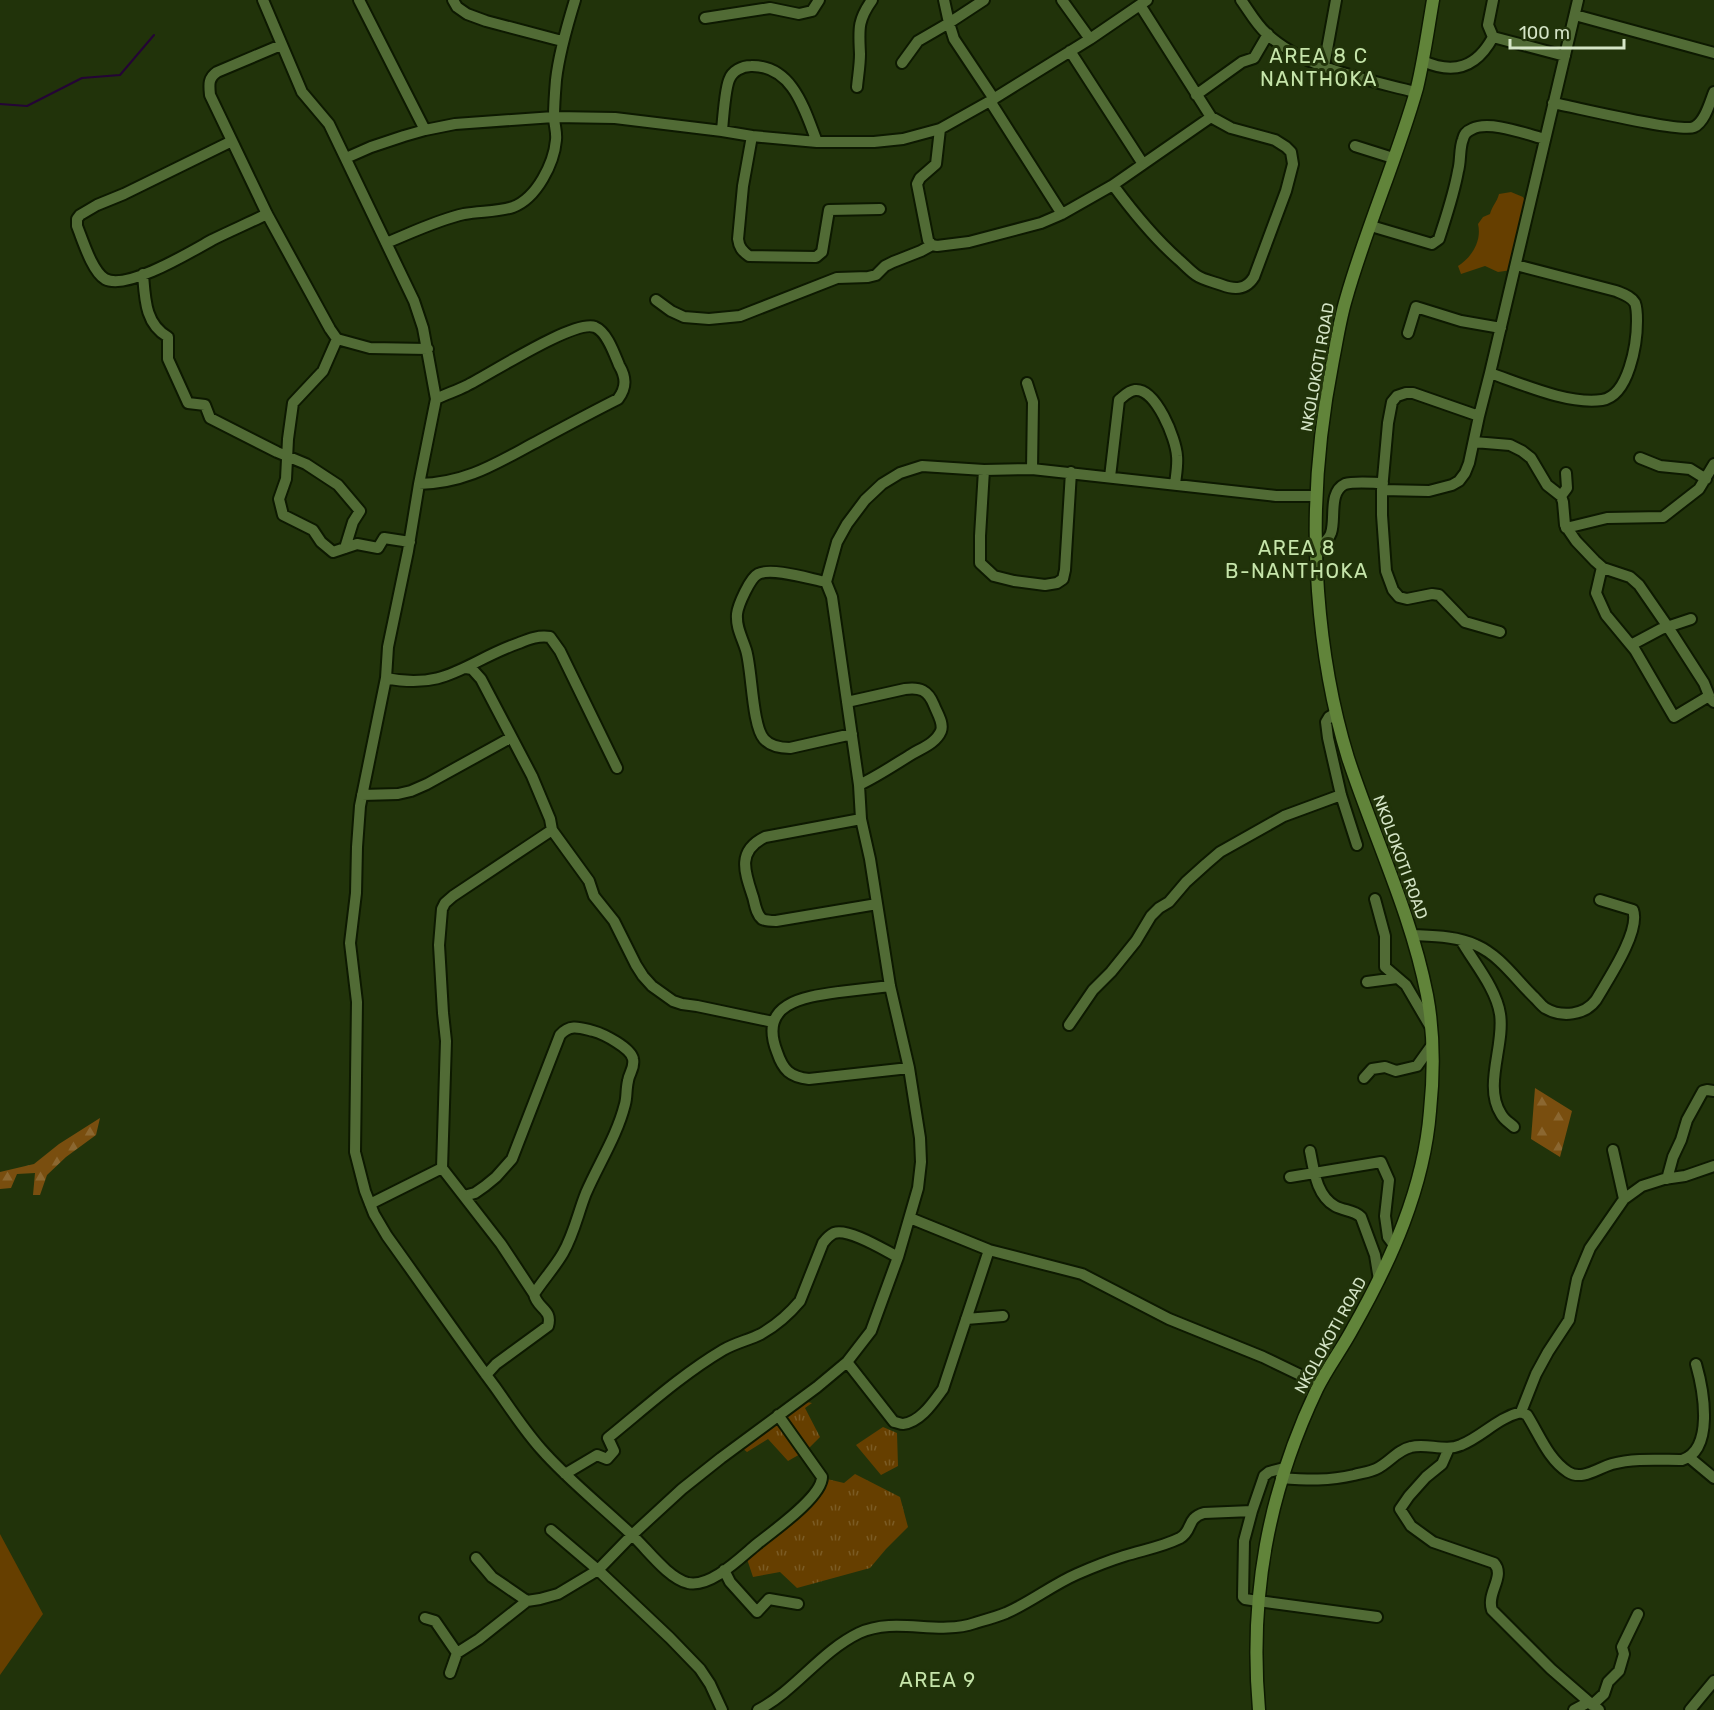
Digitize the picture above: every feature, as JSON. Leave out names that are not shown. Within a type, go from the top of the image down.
[{"type":"main road","name":"NKOLOKOTI ROAD","points":[[1259,1710],[1256,1650],[1258,1601],[1264,1551],[1282,1473],[1319,1384],[1379,1281],[1407,1215],[1426,1144],[1433,1073],[1427,997],[1412,935],[1358,789],[1336,713],[1320,609],[1315,550],[1316,496],[1324,403],[1344,303],[1415,92],[1423,61],[1433,0]]},
{"type":"street","points":[[263,0],[302,92],[329,124],[414,302],[428,349],[436,399],[388,648],[386,678],[358,820],[356,893],[350,943],[357,1002],[355,1152],[360,1177],[370,1204],[387,1236],[535,1441],[565,1474],[632,1535],[667,1571],[682,1581],[693,1583],[709,1580],[724,1570],[807,1503],[821,1486],[822,1478],[778,1415]]},
{"type":"street","points":[[359,0],[425,130]]},
{"type":"street","points":[[453,0],[457,7],[467,14],[562,41]]},
{"type":"street","points":[[386,243],[465,214],[513,207],[524,201],[534,191],[551,161],[556,137],[554,117],[556,80],[562,41],[575,0]]},
{"type":"street","points":[[705,18],[770,8],[799,14],[812,11],[819,0]]},
{"type":"street","points":[[857,87],[860,56],[858,31],[865,10],[872,0]]},
{"type":"street","points":[[944,0],[954,39],[1062,214]]},
{"type":"street","points":[[902,63],[918,41],[984,0]]},
{"type":"street","points":[[1062,0],[1090,39]]},
{"type":"street","points":[[1241,0],[1268,34],[1296,54],[1324,66],[1415,92]]},
{"type":"street","points":[[1324,66],[1336,0]]},
{"type":"street","points":[[1423,61],[1442,68],[1460,68],[1482,54],[1492,38],[1488,25],[1493,0]]},
{"type":"street","points":[[1315,550],[1329,538],[1332,532],[1335,498],[1342,485],[1349,483],[1429,491],[1460,481],[1465,473],[1578,0]]},
{"type":"street","points":[[346,158],[371,147],[425,130],[455,124],[554,117],[615,118],[817,142],[874,142],[903,139],[940,129],[992,100],[1090,39],[1143,2],[1211,117],[1231,128],[1275,140],[1286,147],[1293,158],[1293,165],[1286,192],[1254,277],[1244,287],[1236,288],[1197,276],[1133,213],[1113,185]]},
{"type":"street","points":[[1575,15],[1714,53]]},
{"type":"street","points":[[1196,95],[1242,62],[1254,58],[1268,34]]},
{"type":"street","points":[[1492,38],[1565,56]]},
{"type":"street","points":[[281,45],[212,76],[209,81],[210,95],[267,214],[337,339],[370,348],[428,349]]},
{"type":"street","points":[[1070,51],[1143,164]]},
{"type":"street","points":[[722,131],[728,80],[740,68],[754,66],[767,68],[782,76],[791,85],[798,95],[817,142]]},
{"type":"street","points":[[1553,103],[1664,125],[1691,128],[1701,121],[1714,92]]},
{"type":"street","points":[[656,300],[684,317],[708,320],[740,316],[837,278],[876,275],[885,266],[932,245],[969,242],[1041,223],[1062,214],[1113,185],[1211,117]]},
{"type":"street","points":[[1371,226],[1432,244],[1436,242],[1439,239],[1457,179],[1462,143],[1467,131],[1482,126],[1506,129],[1545,139]]},
{"type":"street","points":[[932,245],[928,240],[917,184],[920,178],[936,164],[940,129]]},
{"type":"street","points":[[752,136],[742,186],[738,239],[742,252],[749,256],[816,257],[822,252],[830,210],[880,209]]},
{"type":"street","points":[[232,141],[80,215],[77,219],[77,226],[88,252],[100,275],[106,280],[116,282],[131,279],[184,257],[267,214]]},
{"type":"street","points":[[1355,146],[1393,158]]},
{"type":"street","points":[[1490,373],[1562,397],[1584,401],[1604,400],[1612,396],[1622,384],[1636,345],[1636,310],[1633,300],[1629,297],[1616,291],[1516,265]]},
{"type":"street","points":[[143,274],[149,317],[159,332],[168,338],[168,359],[188,404],[205,405],[210,418],[306,464],[338,484],[360,511],[353,522],[345,548]]},
{"type":"street","points":[[1408,333],[1416,307],[1461,321],[1501,328]]},
{"type":"street","points":[[420,484],[459,480],[487,468],[618,399],[625,387],[625,381],[624,373],[604,335],[596,327],[588,325],[554,338],[467,386],[436,399]]},
{"type":"street","points":[[337,339],[323,371],[292,403],[286,479],[279,498],[283,515],[313,530],[321,542],[333,552],[357,544],[378,548],[384,538],[410,543]]},
{"type":"street","points":[[1027,383],[1033,402],[1032,469]]},
{"type":"street","points":[[1110,477],[1119,400],[1134,390],[1143,391],[1154,400],[1174,439],[1177,457],[1175,484]]},
{"type":"street","points":[[1479,416],[1413,393],[1397,396],[1392,402],[1383,486],[1382,525],[1386,571],[1393,590],[1399,597],[1407,599],[1432,594],[1439,596],[1465,622],[1500,632]]},
{"type":"street","points":[[1474,442],[1510,445],[1522,451],[1536,464],[1547,485],[1561,496],[1566,528],[1602,567],[1634,579],[1668,627],[1712,699],[1674,717],[1631,645],[1606,615],[1596,592],[1602,567]]},
{"type":"street","points":[[1640,458],[1660,466],[1690,470],[1706,479]]},
{"type":"street","points":[[1566,528],[1607,518],[1663,517],[1700,489],[1714,464]]},
{"type":"street","points":[[450,1673],[457,1653],[479,1639],[527,1600],[558,1594],[598,1570],[682,1489],[847,1362],[870,1331],[898,1257],[918,1188],[921,1162],[920,1138],[909,1068],[890,986],[870,859],[861,819],[852,734],[838,651],[832,597],[826,582],[837,543],[847,524],[865,500],[882,484],[900,473],[921,466],[984,470],[1032,469],[1276,496],[1316,496]]},
{"type":"street","points":[[984,470],[980,563],[994,576],[1045,585],[1057,583],[1063,579],[1071,472]]},
{"type":"street","points":[[1561,496],[1567,488],[1566,473]]},
{"type":"street","points":[[826,582],[774,572],[757,574],[751,579],[737,612],[737,625],[747,651],[758,727],[765,740],[780,748],[790,748],[852,734]]},
{"type":"street","points":[[1631,645],[1668,627],[1691,619]]},
{"type":"street","points":[[386,678],[399,681],[427,681],[466,668],[508,647],[535,637],[550,637],[560,651],[617,768]]},
{"type":"street","points":[[466,668],[472,669],[481,680],[532,776],[550,819],[552,830],[589,881],[594,896],[614,921],[636,965],[652,986],[673,1001],[682,1004],[773,1022]]},
{"type":"street","points":[[847,702],[904,689],[922,690],[931,697],[942,728],[933,741],[877,777],[858,784]]},
{"type":"street","points":[[1336,713],[1326,722],[1328,738],[1341,795],[1357,845]]},
{"type":"street","points":[[362,795],[398,794],[411,791],[510,738]]},
{"type":"street","points":[[1069,1025],[1093,990],[1136,941],[1152,916],[1220,852],[1284,816],[1341,795]]},
{"type":"street","points":[[861,819],[757,840],[746,855],[745,874],[757,912],[762,919],[768,921],[877,904]]},
{"type":"street","points":[[486,1375],[496,1364],[548,1326],[550,1319],[536,1302],[534,1294],[501,1244],[442,1168],[446,1041],[439,945],[442,909],[453,896],[552,830]]},
{"type":"street","points":[[1375,899],[1385,936],[1385,967],[1406,985],[1430,1026]]},
{"type":"street","points":[[1412,935],[1449,937],[1476,945],[1506,967],[1545,1008],[1566,1014],[1585,1011],[1596,999],[1626,949],[1635,916],[1633,910],[1627,907],[1600,900]]},
{"type":"street","points":[[1461,940],[1495,995],[1500,1023],[1495,1067],[1496,1102],[1502,1115],[1515,1127]]},
{"type":"street","points":[[1367,982],[1397,978]]},
{"type":"street","points":[[890,986],[813,995],[790,1003],[780,1009],[773,1022],[773,1042],[781,1064],[797,1078],[809,1079],[909,1068]]},
{"type":"street","points":[[464,1196],[475,1193],[485,1186],[512,1159],[560,1035],[564,1030],[577,1027],[599,1033],[631,1052],[633,1067],[629,1076],[626,1101],[616,1130],[586,1193],[578,1221],[565,1249],[534,1294]]},
{"type":"street","points":[[1365,1078],[1372,1069],[1385,1067],[1396,1071],[1418,1066],[1431,1045]]},
{"type":"street","points":[[1667,1179],[1687,1120],[1703,1091],[1714,1091]]},
{"type":"street","points":[[1613,1150],[1624,1199]]},
{"type":"street","points":[[1310,1151],[1320,1190],[1335,1206],[1357,1213],[1361,1217],[1375,1255],[1379,1281]]},
{"type":"street","points":[[1290,1177],[1382,1162],[1389,1180],[1385,1216],[1388,1238],[1394,1245]]},
{"type":"street","points":[[1521,1412],[1536,1374],[1569,1320],[1577,1279],[1590,1248],[1624,1199],[1642,1186],[1685,1176],[1714,1166]]},
{"type":"street","points":[[370,1204],[442,1168]]},
{"type":"street","points":[[910,1218],[989,1250],[1082,1274],[1169,1319],[1263,1357],[1319,1384]]},
{"type":"street","points":[[565,1474],[597,1455],[607,1459],[614,1451],[608,1438],[667,1389],[735,1343],[762,1333],[794,1309],[804,1293],[823,1243],[828,1237],[835,1233],[849,1233],[898,1257]]},
{"type":"street","points":[[847,1362],[894,1422],[903,1424],[915,1419],[929,1408],[943,1389],[989,1250]]},
{"type":"street","points":[[966,1319],[1003,1317]]},
{"type":"street","points":[[1377,1617],[1245,1599],[1242,1594],[1244,1541],[1264,1476],[1269,1472],[1320,1481],[1334,1480],[1375,1470],[1400,1451],[1410,1447],[1427,1445],[1459,1447],[1503,1418],[1521,1412],[1527,1415],[1547,1449],[1569,1473],[1583,1476],[1625,1461],[1690,1458],[1699,1450],[1710,1432],[1704,1392],[1696,1364]]},
{"type":"street","points":[[1449,1448],[1442,1464],[1426,1477],[1400,1509],[1411,1526],[1433,1542],[1497,1566],[1497,1580],[1490,1597],[1492,1610],[1551,1669],[1593,1705]]},
{"type":"street","points":[[1690,1458],[1714,1478]]},
{"type":"street","points":[[758,1710],[794,1685],[834,1649],[860,1633],[877,1626],[918,1628],[972,1624],[1007,1612],[1058,1582],[1077,1574],[1126,1555],[1157,1548],[1181,1537],[1197,1515],[1252,1511]]},
{"type":"street","points":[[551,1530],[598,1570],[700,1669],[722,1710]]},
{"type":"street","points":[[476,1558],[492,1577],[527,1600]]},
{"type":"street","points":[[724,1570],[730,1582],[757,1612],[769,1599],[798,1604]]},
{"type":"street","points":[[1574,1710],[1593,1705],[1604,1694],[1608,1682],[1619,1671],[1624,1654],[1622,1647],[1638,1614]]},
{"type":"street","points":[[425,1618],[435,1621],[457,1653]]},
{"type":"street","points":[[1690,1710],[1714,1681]]},
{"type":"green space","points":[[1511,192],[1523,197],[1528,206],[1512,270],[1498,272],[1485,266],[1461,274],[1458,266],[1475,248],[1479,236],[1478,224],[1483,217],[1490,214],[1499,194]]},
{"type":"green space","points":[[1535,1088],[1572,1111],[1560,1157],[1531,1139]]},
{"type":"green space","points":[[100,1118],[96,1135],[66,1157],[47,1175],[40,1195],[33,1195],[35,1173],[17,1174],[11,1188],[0,1189],[0,1172],[34,1164],[59,1144]]},
{"type":"green space","points":[[802,1401],[812,1403],[805,1408],[820,1437],[808,1449],[782,1416]]},
{"type":"green space","points":[[777,1420],[802,1453],[788,1461],[768,1439],[747,1452],[741,1447]]},
{"type":"green space","points":[[883,1427],[897,1433],[898,1466],[881,1475],[856,1445]]},
{"type":"green space","points":[[855,1474],[900,1497],[908,1527],[870,1568],[797,1588],[780,1572],[753,1577],[746,1556],[827,1479],[844,1483]]},
{"type":"green space","points":[[0,1534],[43,1614],[0,1675]]},
{"type":"waterway","points":[[0,104],[27,106],[82,78],[120,75],[154,35]]},
{"type":"district","name":"AREA 8 C NANTHOKA","points":[[1319,68]]},
{"type":"district","name":"AREA 8 B-NANTHOKA","points":[[1297,560]]},
{"type":"district","name":"AREA 9","points":[[938,1680]]}]
